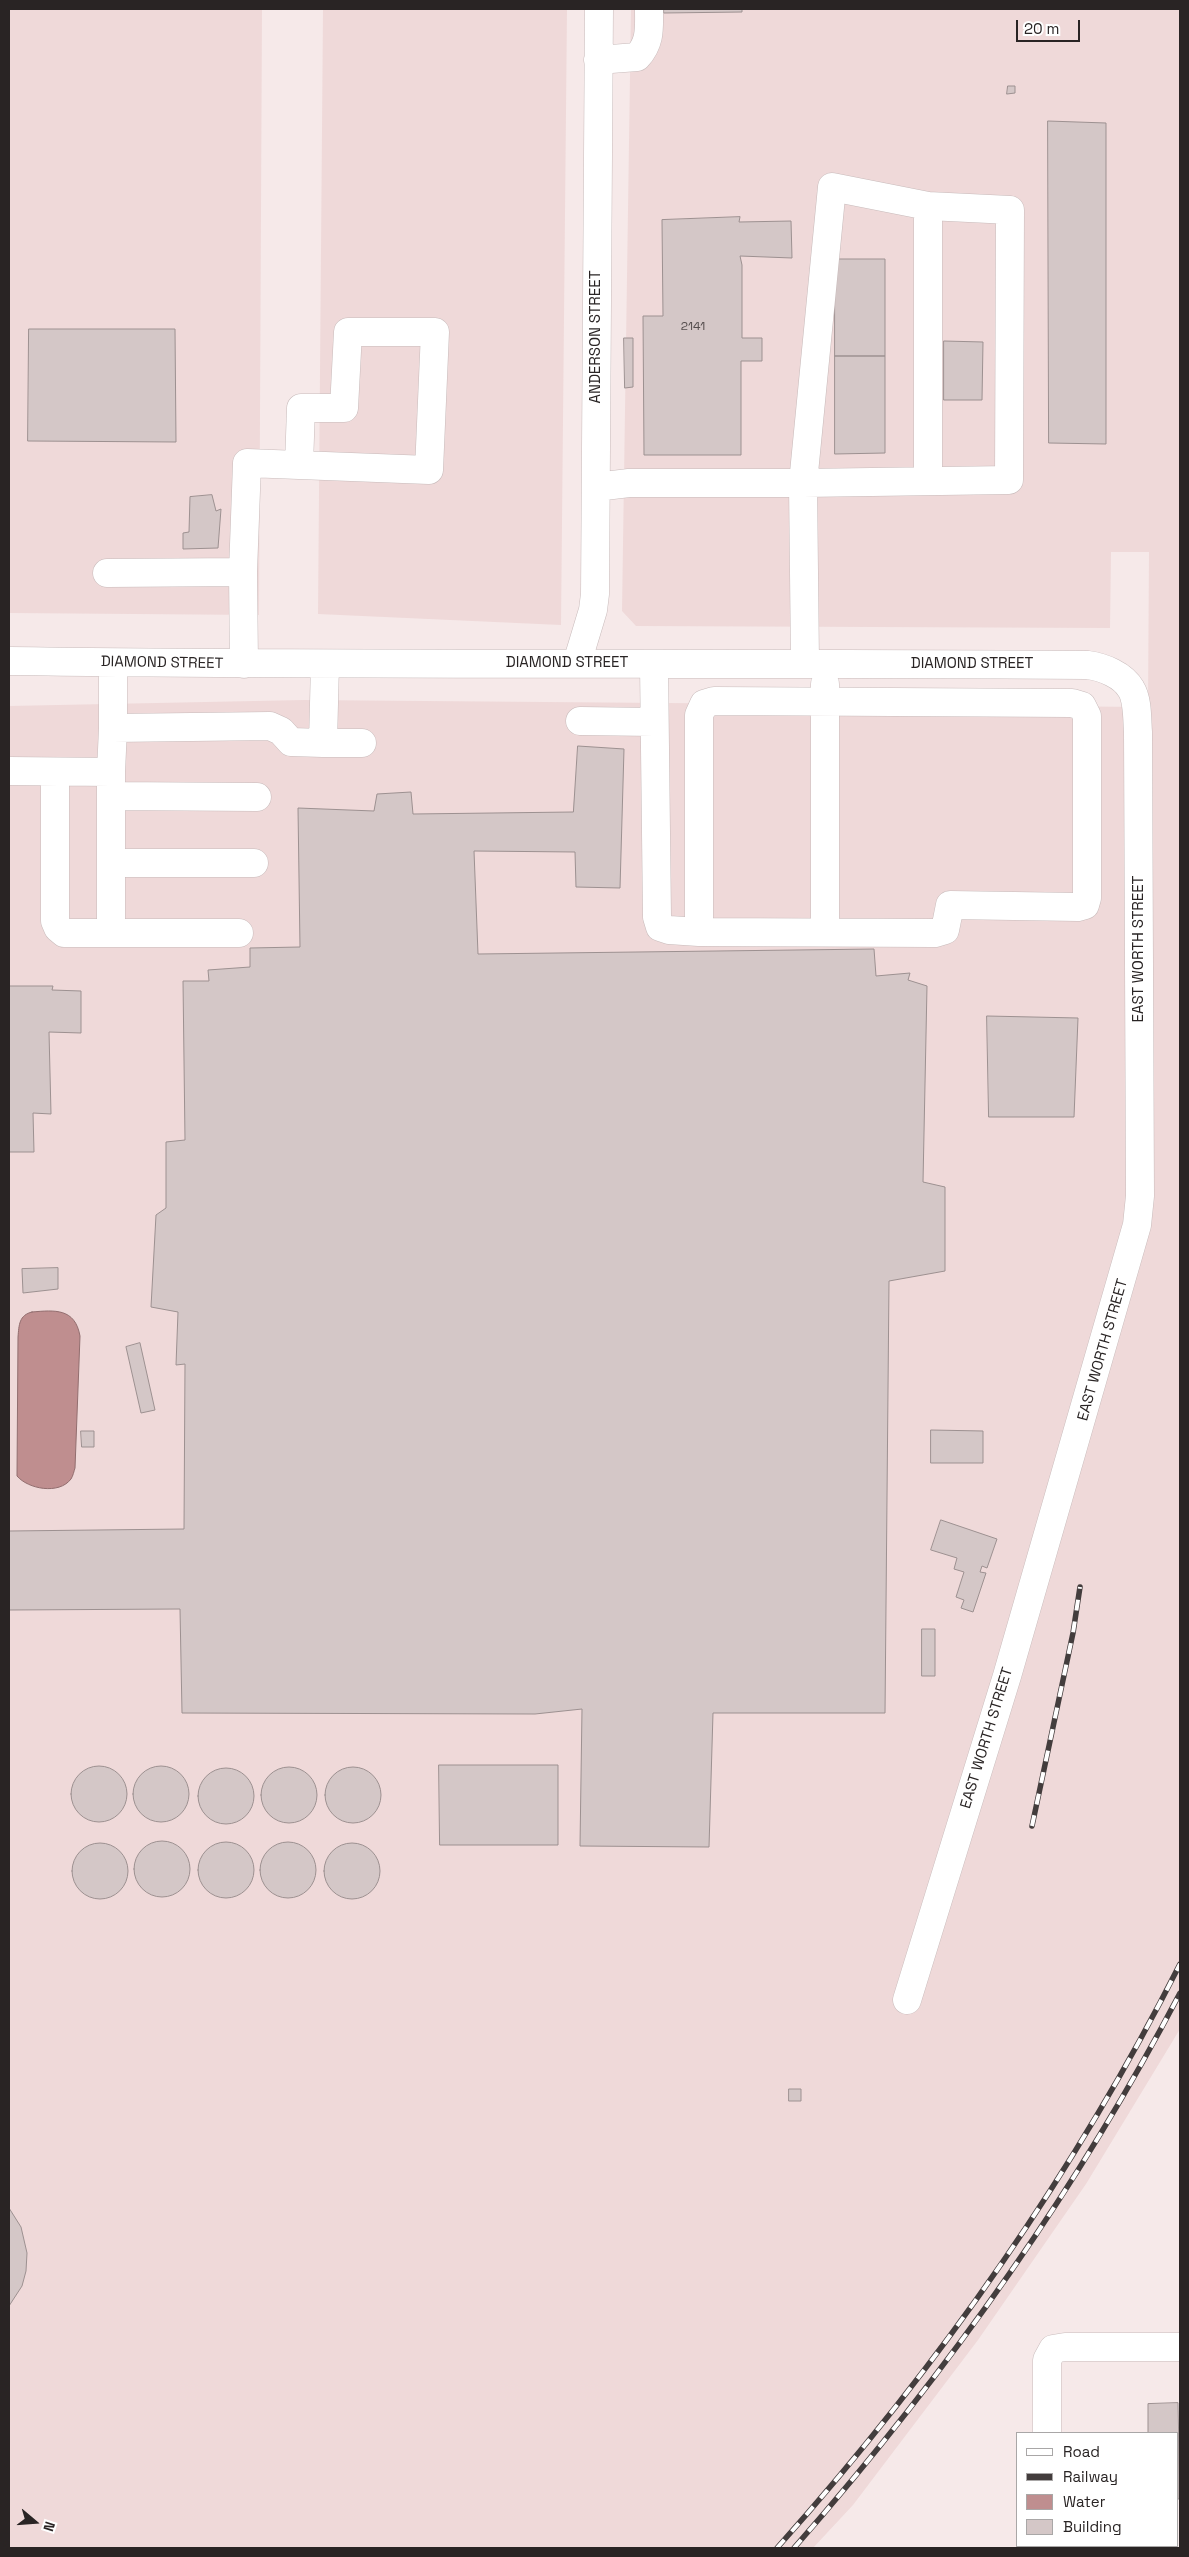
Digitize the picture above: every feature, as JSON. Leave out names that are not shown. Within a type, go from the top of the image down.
[{"type":"street","name":"ANDERSON STREET","points":[[577,663],[593,610],[595,594],[598,9]]},
{"type":"street","points":[[598,60],[637,57],[646,48],[649,38],[649,9]]},
{"type":"street","points":[[596,487],[629,483],[803,483],[1010,480],[1010,210],[928,206],[832,187],[803,483],[814,662],[826,701],[825,932]]},
{"type":"street","points":[[928,206],[928,481]]},
{"type":"street","points":[[244,664],[243,572],[248,463],[299,465],[429,470],[435,332],[348,332],[344,408],[301,408],[299,465]]},
{"type":"street","points":[[107,573],[243,572]]},
{"type":"street","name":"DIAMOND STREET","points":[[9,661],[244,664],[814,662],[1088,664],[1102,667],[1122,680]]},
{"type":"street","points":[[111,933],[113,662]]},
{"type":"street","points":[[323,743],[325,664]]},
{"type":"street","points":[[654,664],[657,917],[660,927],[669,930],[700,932],[935,933],[945,930],[950,905],[1078,907],[1085,905],[1087,898],[1087,716],[1082,706],[1072,703],[714,701],[704,704],[699,715],[700,932]]},
{"type":"street","name":"EAST WORTH STREET","points":[[907,2000],[1010,1667],[1137,1225],[1140,1196],[1138,732],[1132,690],[1122,680]]},
{"type":"street","points":[[580,721],[654,722]]},
{"type":"street","points":[[113,728],[270,726],[280,731],[291,742],[362,743]]},
{"type":"street","points":[[9,771],[55,772],[111,784],[257,797]]},
{"type":"street","points":[[55,772],[55,921],[58,928],[64,932],[239,933]]},
{"type":"street","points":[[655,837],[699,836]]},
{"type":"street","points":[[111,863],[254,863]]},
{"type":"street","points":[[1047,2432],[1047,2360],[1054,2349],[1065,2347],[1180,2347]]},
{"type":"shaded area","points":[[9,9],[262,9],[259,615],[9,613]]},
{"type":"shaded area","points":[[323,9],[567,9],[561,625],[318,614]]},
{"type":"shaded area","points":[[631,9],[1180,9],[1180,2029],[1086,2184],[978,2340],[853,2505],[813,2548],[9,2548],[9,706],[304,700],[1148,707],[1149,552],[1111,552],[1110,628],[636,626],[622,611]]},
{"type":"water","points":[[56,1311],[69,1316],[74,1320],[80,1336],[75,1468],[72,1478],[66,1484],[52,1489],[36,1487],[22,1481],[17,1476],[18,1333],[19,1325],[24,1315],[32,1312]]},
{"type":"building","points":[[664,9],[742,9],[742,12],[664,13]]},
{"type":"building","points":[[1008,86],[1015,86],[1015,93],[1007,94]]},
{"type":"building","points":[[1048,121],[1106,123],[1106,444],[1049,443]]},
{"type":"building","points":[[740,217],[739,222],[791,221],[792,258],[740,256],[742,265],[742,338],[762,338],[762,361],[741,361],[741,455],[644,455],[643,316],[663,316],[662,220]]},
{"type":"building","points":[[835,259],[885,259],[885,356],[835,356]]},
{"type":"building","points":[[29,329],[175,329],[176,442],[28,441]]},
{"type":"building","points":[[624,338],[633,338],[633,387],[625,388]]},
{"type":"building","points":[[944,341],[983,342],[982,400],[944,400]]},
{"type":"building","points":[[835,356],[885,356],[885,453],[835,454]]},
{"type":"building","points":[[212,495],[216,511],[221,509],[218,548],[183,549],[183,533],[189,532],[190,497]]},
{"type":"building","points":[[578,746],[624,749],[620,888],[576,887],[575,852],[474,851],[478,954],[874,949],[876,976],[910,973],[908,980],[927,986],[923,1182],[945,1187],[945,1271],[889,1281],[885,1713],[713,1713],[709,1847],[580,1846],[582,1709],[535,1714],[182,1713],[180,1609],[9,1610],[9,1531],[184,1529],[185,1364],[176,1365],[178,1312],[151,1307],[156,1215],[166,1208],[166,1142],[185,1140],[183,981],[209,981],[208,970],[250,967],[250,948],[300,947],[298,808],[374,811],[377,794],[411,792],[413,814],[573,812]]},
{"type":"building","points":[[9,986],[53,986],[52,990],[81,991],[81,1033],[49,1032],[51,1114],[33,1113],[34,1152],[9,1152]]},
{"type":"building","points":[[987,1016],[1078,1018],[1074,1117],[989,1117]]},
{"type":"building","points":[[58,1268],[58,1289],[23,1293],[22,1269]]},
{"type":"building","points":[[140,1343],[155,1410],[141,1413],[126,1347]]},
{"type":"building","points":[[931,1430],[983,1431],[983,1463],[931,1463]]},
{"type":"building","points":[[81,1431],[94,1431],[94,1447],[82,1447]]},
{"type":"building","points":[[941,1520],[997,1539],[987,1568],[982,1566],[980,1572],[986,1573],[973,1612],[961,1608],[964,1600],[956,1597],[964,1572],[954,1569],[957,1558],[931,1550]]},
{"type":"building","points":[[922,1629],[935,1629],[935,1676],[922,1676]]},
{"type":"building","points":[[439,1765],[558,1765],[558,1845],[440,1845]]},
{"type":"building","points":[[93,1766],[105,1766],[115,1770],[123,1778],[127,1794],[123,1810],[115,1818],[105,1822],[93,1822],[83,1818],[75,1810],[71,1800],[71,1788],[75,1778],[83,1770]]},
{"type":"building","points":[[155,1766],[167,1766],[177,1770],[185,1778],[189,1794],[185,1810],[177,1818],[167,1822],[155,1822],[145,1818],[137,1810],[133,1800],[133,1788],[137,1778],[145,1770]]},
{"type":"building","points":[[283,1767],[295,1767],[305,1771],[313,1779],[317,1795],[313,1811],[305,1819],[295,1823],[283,1823],[273,1819],[265,1811],[261,1801],[261,1789],[265,1779],[273,1771]]},
{"type":"building","points":[[347,1767],[359,1767],[369,1771],[377,1779],[381,1795],[377,1811],[369,1819],[359,1823],[347,1823],[337,1819],[329,1811],[325,1801],[325,1789],[329,1779],[337,1771]]},
{"type":"building","points":[[220,1768],[232,1768],[242,1772],[250,1780],[254,1796],[250,1812],[242,1820],[232,1824],[220,1824],[210,1820],[202,1812],[198,1802],[198,1790],[202,1780],[210,1772]]},
{"type":"building","points":[[156,1841],[168,1841],[178,1845],[186,1853],[190,1869],[186,1885],[178,1893],[168,1897],[156,1897],[146,1893],[138,1885],[134,1875],[134,1863],[138,1853],[146,1845]]},
{"type":"building","points":[[220,1842],[232,1842],[242,1846],[250,1854],[254,1870],[250,1886],[242,1894],[232,1898],[220,1898],[210,1894],[202,1886],[198,1876],[198,1864],[202,1854],[210,1846]]},
{"type":"building","points":[[282,1842],[294,1842],[304,1846],[312,1854],[316,1870],[312,1886],[304,1894],[294,1898],[282,1898],[272,1894],[264,1886],[260,1876],[260,1864],[264,1854],[272,1846]]},
{"type":"building","points":[[94,1843],[106,1843],[116,1847],[124,1855],[128,1871],[124,1887],[116,1895],[106,1899],[94,1899],[84,1895],[76,1887],[72,1877],[72,1865],[76,1855],[84,1847]]},
{"type":"building","points":[[346,1843],[358,1843],[368,1847],[376,1855],[380,1871],[376,1887],[368,1895],[358,1899],[346,1899],[336,1895],[328,1887],[324,1877],[324,1865],[328,1855],[336,1847]]},
{"type":"building","points":[[789,2089],[801,2089],[801,2101],[789,2101]]},
{"type":"building","points":[[9,2208],[21,2227],[27,2253],[26,2271],[22,2286],[9,2306]]},
{"type":"building","points":[[1178,2403],[1179,2432],[1148,2432],[1148,2404]]},
{"type":"building","points":[[1179,2451],[1180,2499],[1179,2499]]},
{"type":"railway","points":[[1032,1826],[1073,1633],[1080,1587]]},
{"type":"railway","points":[[777,2548],[892,2412],[998,2269],[1094,2120],[1180,1964]]},
{"type":"railway","points":[[794,2548],[902,2418],[1004,2282],[1096,2141],[1180,1993]]}]
